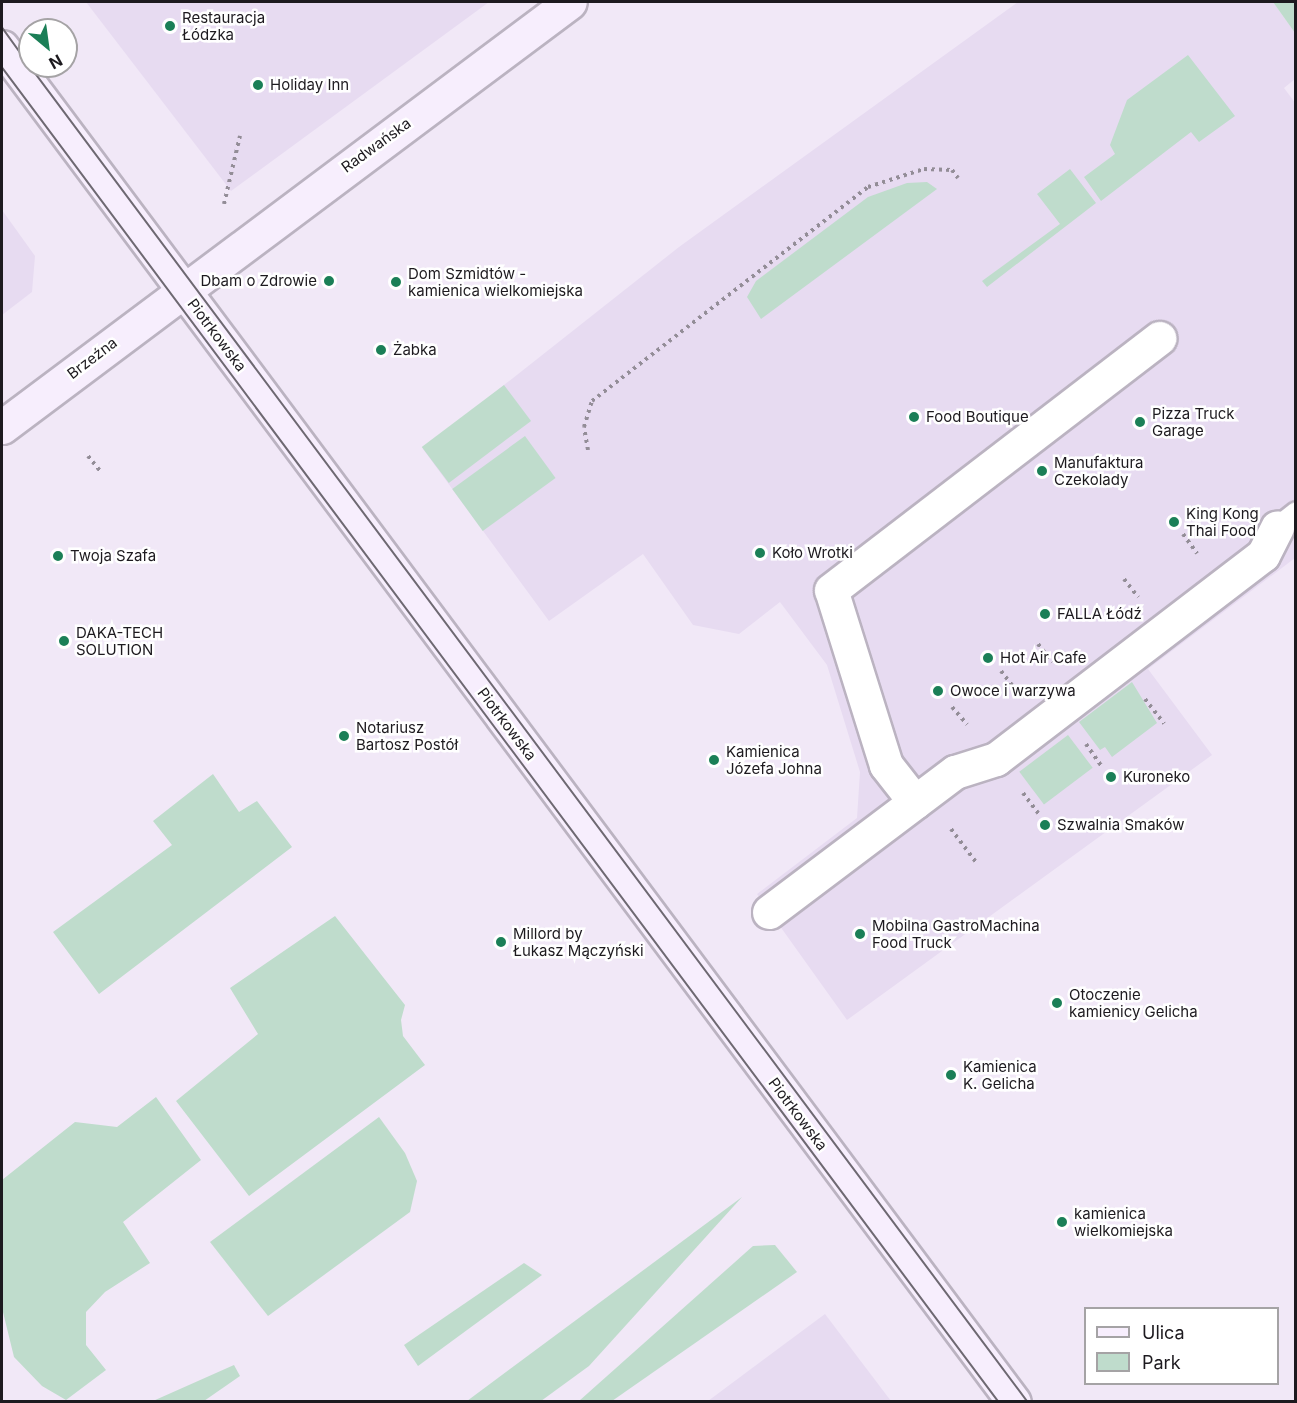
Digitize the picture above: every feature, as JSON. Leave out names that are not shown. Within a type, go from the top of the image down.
[{"type":"street","name":"Radwańska","points":[[183,290],[570,2]]},
{"type":"street","name":"Piotrkowska","points":[[2,47],[1014,1401]]},
{"type":"street","name":"Brzeźna","points":[[2,427],[183,290]]},
{"type":"street","points":[[915,802],[886,765],[831,591],[1159,338]]},
{"type":"street","points":[[770,912],[955,772],[996,759],[1043,724],[1263,555],[1286,520]]},
{"type":"path","points":[[224,204],[240,136]]},
{"type":"path","points":[[588,450],[584,427],[592,401],[868,187],[924,168],[952,170],[958,178]]},
{"type":"path","points":[[88,456],[102,474]]},
{"type":"path","points":[[1093,754],[1103,768]]},
{"type":"path","points":[[965,846],[976,862]]},
{"type":"shaded area","name":"Holiday Inn","points":[[86,2],[489,2],[231,191]]},
{"type":"shaded area","points":[[1018,2],[1273,2],[1295,33],[1295,79],[1284,88],[1296,104],[1295,558],[1148,669],[1212,755],[847,1020],[757,894],[857,818],[860,772],[827,665],[780,602],[739,634],[693,625],[643,554],[549,621],[423,449],[679,247]]},
{"type":"shaded area","points":[[2,210],[35,256],[32,292],[2,315]]},
{"type":"shaded area","points":[[825,1314],[891,1401],[708,1401]]},
{"type":"green space","points":[[1273,2],[1295,2],[1295,33]]},
{"type":"green space","points":[[1188,55],[1235,116],[1199,142],[1191,132],[1101,201],[1084,177],[1115,154],[1110,145],[1127,100]]},
{"type":"green space","points":[[1070,169],[1096,203],[987,287],[982,281],[1060,224],[1037,194]]},
{"type":"green space","points":[[927,182],[937,189],[761,319],[747,297],[756,281],[868,197],[907,183]]},
{"type":"green space","points":[[504,385],[531,421],[449,483],[422,447]]},
{"type":"green space","points":[[525,436],[556,478],[483,531],[452,489]]},
{"type":"green space","points":[[1132,682],[1157,723],[1112,757],[1105,747],[1100,750],[1079,722]]},
{"type":"green space","points":[[1068,735],[1093,768],[1044,804],[1019,772]]},
{"type":"green space","points":[[213,774],[239,812],[257,801],[292,847],[99,994],[53,932],[172,845],[153,821]]},
{"type":"green space","points":[[335,916],[405,1005],[401,1020],[403,1036],[425,1065],[249,1196],[176,1101],[258,1034],[230,988]]},
{"type":"green space","points":[[156,1097],[201,1160],[123,1222],[150,1263],[105,1292],[86,1312],[86,1345],[106,1370],[66,1400],[42,1386],[14,1357],[2,1308],[2,1180],[75,1122],[117,1127]]},
{"type":"green space","points":[[379,1117],[405,1153],[417,1181],[410,1212],[268,1316],[210,1242]]},
{"type":"green space","points":[[742,1197],[589,1366],[541,1401],[467,1401]]},
{"type":"green space","points":[[775,1245],[797,1272],[612,1401],[579,1401],[753,1246]]},
{"type":"green space","points":[[524,1263],[542,1275],[418,1366],[404,1345]]},
{"type":"green space","points":[[234,1365],[240,1376],[204,1401],[153,1401]]},
{"type":"tram line","points":[[2,27],[18,49]]},
{"type":"tram line","points":[[2,67],[999,1402]]},
{"type":"tram line","points":[[39,78],[1028,1402]]},
{"type":"place","name":"Restauracja Łódzka","points":[[170,26]]},
{"type":"place","name":"Holiday Inn","points":[[258,85]]},
{"type":"place","name":"Dbam o Zdrowie","points":[[329,281]]},
{"type":"place","name":"Dom Szmidtów - kamienica wielkomiejska","points":[[396,282]]},
{"type":"place","name":"Żabka","points":[[381,350]]},
{"type":"place","name":"Food Boutique","points":[[914,417]]},
{"type":"place","name":"Pizza Truck Garage","points":[[1140,422]]},
{"type":"place","name":"Manufaktura Czekolady","points":[[1042,471]]},
{"type":"place","name":"King Kong Thai Food","points":[[1174,522]]},
{"type":"place","name":"Koło Wrotki","points":[[760,553]]},
{"type":"place","name":"Twoja Szafa","points":[[58,556]]},
{"type":"place","name":"FALLA Łódź","points":[[1045,614]]},
{"type":"place","name":"DAKA-TECH SOLUTION","points":[[64,641]]},
{"type":"place","name":"Hot Air Cafe","points":[[988,658]]},
{"type":"place","name":"Owoce i warzywa","points":[[938,691]]},
{"type":"place","name":"Notariusz Bartosz Postół","points":[[344,736]]},
{"type":"place","name":"Kamienica Józefa Johna","points":[[714,760]]},
{"type":"place","name":"Kuroneko","points":[[1111,777]]},
{"type":"place","name":"Szwalnia Smaków","points":[[1045,825]]},
{"type":"place","name":"Mobilna GastroMachina Food Truck","points":[[860,934]]},
{"type":"place","name":"Millord by Łukasz Mączyński","points":[[501,942]]},
{"type":"place","name":"Otoczenie kamienicy Gelicha","points":[[1057,1003]]},
{"type":"place","name":"Kamienica K. Gelicha","points":[[951,1075]]},
{"type":"place","name":"kamienica wielkomiejska","points":[[1062,1222]]}]
